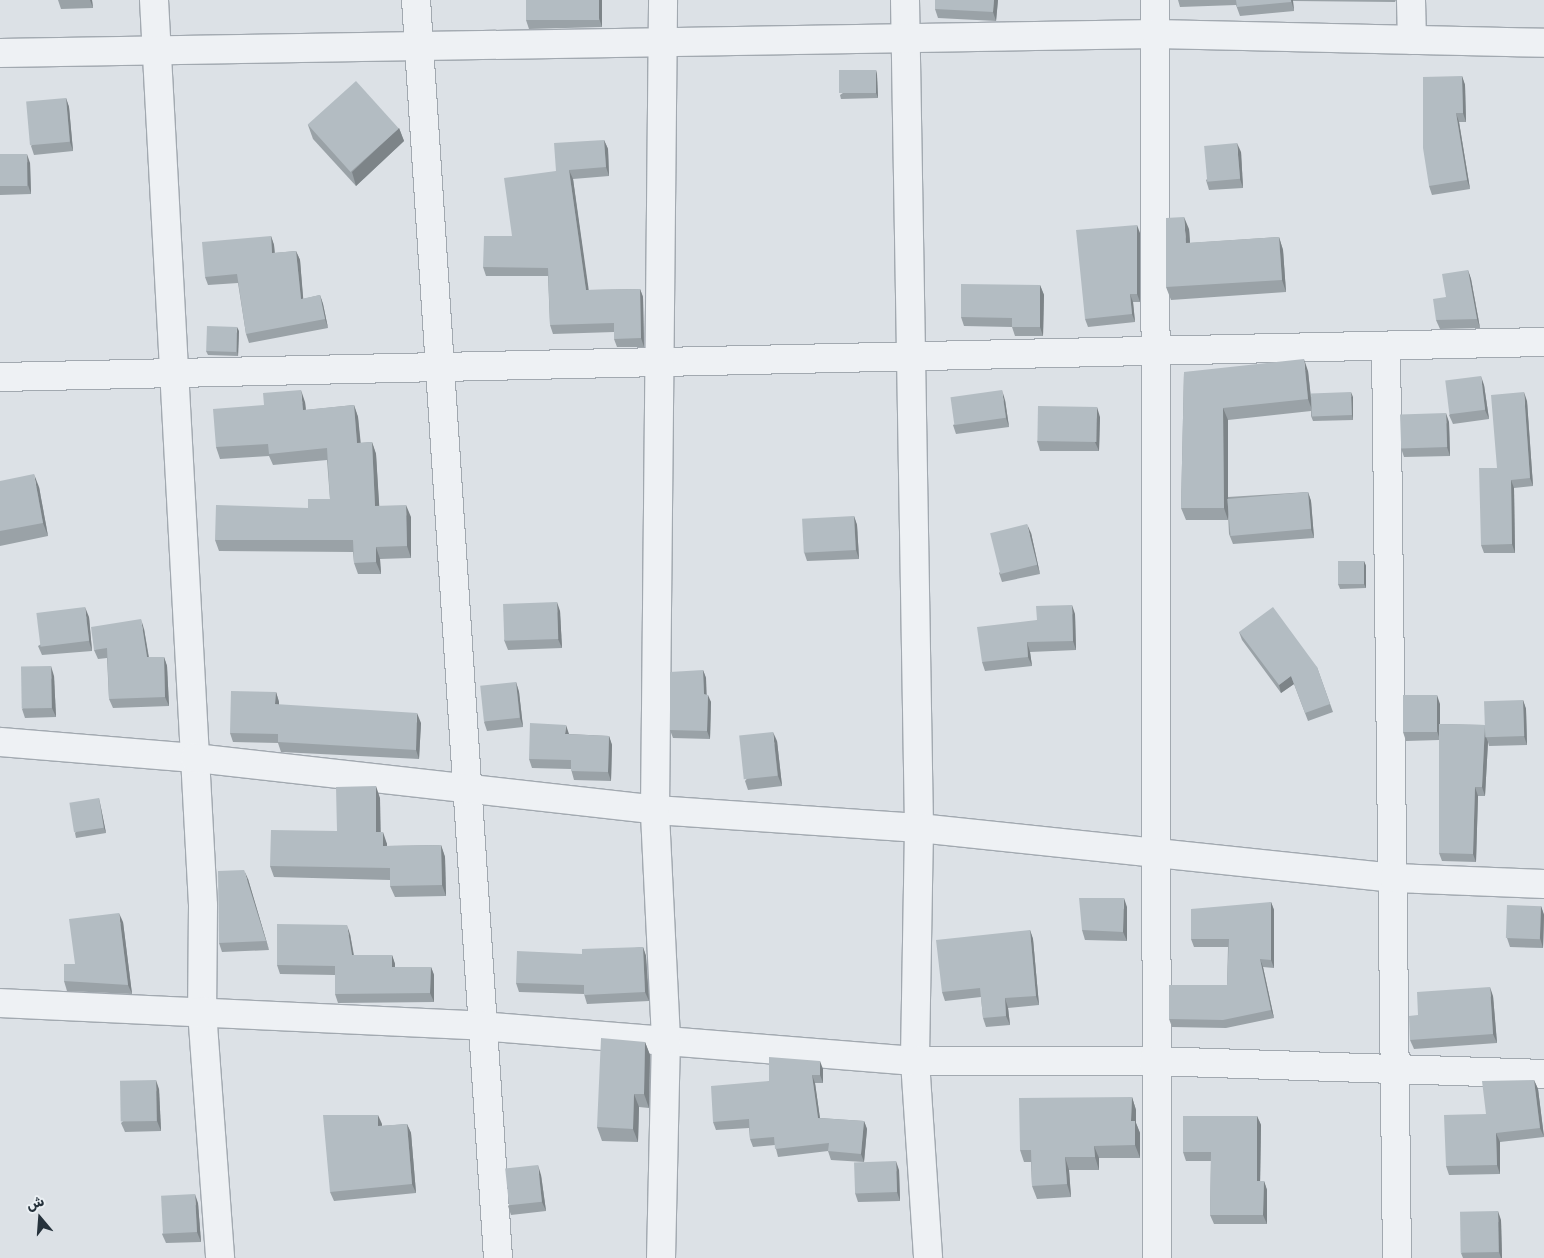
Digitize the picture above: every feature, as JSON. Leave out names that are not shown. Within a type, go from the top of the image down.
[{"type":"street","points":[[154,0],[195,758],[202,1011],[220,1258]]},
{"type":"street","points":[[416,0],[443,365],[480,1026],[498,1258]]},
{"type":"street","points":[[661,1258],[666,1039],[655,810],[662,360],[663,0]]},
{"type":"street","points":[[905,0],[919,828],[915,1061],[928,1258]]},
{"type":"street","points":[[1155,0],[1156,853],[1153,1060],[1157,1258]]},
{"type":"street","points":[[1410,0],[1412,40]]},
{"type":"street","points":[[0,53],[156,52],[906,36],[1156,34],[1544,43]]},
{"type":"street","points":[[0,376],[175,374],[912,353],[1155,352],[1544,342]]},
{"type":"street","points":[[1386,346],[1398,1068],[1397,1258]]},
{"type":"street","points":[[0,742],[195,758],[468,791],[655,810],[919,828],[1394,878],[1544,884]]},
{"type":"street","points":[[0,1003],[202,1011],[480,1026],[666,1039],[915,1061],[1153,1060],[1544,1074]]},
{"type":"building","points":[[526,0],[599,0],[599,20],[526,20]]},
{"type":"building","points":[[935,0],[994,0],[993,12],[935,9]]},
{"type":"building","points":[[1236,0],[1291,0],[1291,2],[1237,7]]},
{"type":"building","points":[[839,70],[876,70],[876,93],[839,93]]},
{"type":"building","points":[[1462,76],[1463,113],[1456,113],[1467,180],[1429,186],[1423,148],[1423,77]]},
{"type":"building","points":[[356,81],[399,129],[351,172],[308,124]]},
{"type":"building","points":[[66,98],[70,142],[30,145],[26,101]]},
{"type":"building","points":[[604,140],[606,167],[569,170],[586,290],[640,289],[641,338],[614,339],[614,323],[550,325],[548,268],[483,267],[484,236],[512,236],[504,178],[556,171],[554,143]]},
{"type":"building","points":[[1237,143],[1240,179],[1207,182],[1204,146]]},
{"type":"building","points":[[0,154],[27,154],[27,186],[0,186]]},
{"type":"building","points":[[1184,217],[1186,243],[1279,237],[1282,280],[1166,287],[1166,218]]},
{"type":"building","points":[[1137,225],[1137,294],[1130,294],[1132,314],[1085,319],[1076,230]]},
{"type":"building","points":[[271,236],[272,253],[296,251],[301,299],[320,295],[325,319],[246,334],[237,274],[205,277],[202,242]]},
{"type":"building","points":[[1468,270],[1477,319],[1436,320],[1433,299],[1446,297],[1442,274]]},
{"type":"building","points":[[961,284],[1040,285],[1040,327],[1012,327],[1012,318],[961,317]]},
{"type":"building","points":[[207,326],[237,327],[236,352],[206,351]]},
{"type":"building","points":[[1304,359],[1308,399],[1223,408],[1224,508],[1181,508],[1184,372]]},
{"type":"building","points":[[1481,376],[1485,410],[1449,414],[1445,380]]},
{"type":"building","points":[[301,390],[303,410],[354,405],[357,443],[372,442],[375,506],[406,505],[407,546],[376,547],[376,562],[354,563],[353,540],[215,540],[216,505],[308,508],[308,499],[330,499],[327,448],[269,454],[268,444],[216,447],[213,409],[264,405],[263,393]]},
{"type":"building","points":[[1002,390],[1006,418],[954,425],[951,397]]},
{"type":"building","points":[[1351,392],[1352,415],[1312,416],[1311,393]]},
{"type":"building","points":[[1524,392],[1530,478],[1511,480],[1512,544],[1481,545],[1479,468],[1497,468],[1491,395]]},
{"type":"building","points":[[1038,406],[1097,407],[1096,442],[1037,441]]},
{"type":"building","points":[[1446,413],[1447,447],[1401,449],[1400,415]]},
{"type":"building","points":[[34,474],[43,523],[0,531],[0,481]]},
{"type":"building","points":[[1308,492],[1311,529],[1231,536],[1227,499]]},
{"type":"building","points":[[854,516],[856,550],[804,553],[802,519]]},
{"type":"building","points":[[1027,524],[1037,565],[1000,574],[990,533]]},
{"type":"building","points":[[1338,561],[1364,561],[1364,584],[1338,584]]},
{"type":"building","points":[[557,602],[558,639],[504,641],[503,604]]},
{"type":"building","points":[[1072,605],[1073,641],[1027,642],[1028,657],[982,662],[977,627],[1037,620],[1036,606]]},
{"type":"building","points":[[85,607],[89,641],[41,647],[36,613]]},
{"type":"building","points":[[1273,607],[1317,667],[1330,704],[1305,713],[1291,676],[1279,685],[1239,632]]},
{"type":"building","points":[[141,619],[147,657],[164,657],[165,697],[109,699],[107,648],[94,650],[91,627]]},
{"type":"building","points":[[51,666],[52,708],[22,709],[21,667]]},
{"type":"building","points":[[703,670],[704,694],[708,695],[707,731],[670,730],[670,672]]},
{"type":"building","points":[[516,682],[520,718],[484,722],[480,686]]},
{"type":"building","points":[[231,691],[276,692],[275,704],[417,713],[416,750],[278,742],[278,734],[230,733]]},
{"type":"building","points":[[1403,695],[1437,695],[1437,732],[1403,732]]},
{"type":"building","points":[[1523,700],[1524,736],[1485,737],[1484,701]]},
{"type":"building","points":[[530,723],[566,725],[565,734],[609,736],[608,772],[571,771],[571,760],[529,759]]},
{"type":"building","points":[[1439,724],[1485,725],[1482,787],[1475,787],[1473,854],[1439,853]]},
{"type":"building","points":[[773,732],[778,776],[744,779],[739,736]]},
{"type":"building","points":[[376,786],[376,832],[383,832],[383,846],[441,845],[442,885],[390,886],[390,868],[270,866],[271,830],[337,831],[336,787]]},
{"type":"building","points":[[99,798],[104,828],[74,832],[69,803]]},
{"type":"building","points":[[244,870],[266,941],[219,943],[218,871]]},
{"type":"building","points":[[1079,898],[1124,898],[1123,932],[1082,930]]},
{"type":"building","points":[[1271,902],[1271,960],[1260,959],[1271,1010],[1223,1020],[1169,1019],[1169,985],[1227,985],[1229,939],[1191,939],[1191,909]]},
{"type":"building","points":[[1507,905],[1541,906],[1540,939],[1506,938]]},
{"type":"building","points":[[119,913],[128,985],[64,981],[64,964],[75,964],[69,919]]},
{"type":"building","points":[[277,924],[347,925],[352,955],[392,955],[392,967],[431,967],[430,993],[335,994],[335,966],[277,965]]},
{"type":"building","points":[[1030,930],[1036,996],[1005,998],[1006,1016],[983,1018],[980,988],[942,992],[936,940]]},
{"type":"building","points":[[643,947],[645,992],[584,995],[584,985],[516,983],[517,951],[582,954],[582,949]]},
{"type":"building","points":[[1490,987],[1493,1034],[1410,1040],[1409,1016],[1418,1015],[1417,992]]},
{"type":"building","points":[[601,1038],[645,1042],[644,1094],[634,1094],[633,1129],[597,1127]]},
{"type":"building","points":[[769,1057],[820,1061],[820,1075],[812,1075],[818,1118],[864,1121],[861,1154],[828,1151],[829,1143],[775,1149],[774,1137],[750,1139],[749,1119],[713,1122],[711,1086],[769,1081]]},
{"type":"building","points":[[156,1080],[157,1121],[121,1122],[120,1081]]},
{"type":"building","points":[[1534,1080],[1540,1128],[1496,1133],[1497,1165],[1446,1166],[1444,1115],[1486,1114],[1482,1081]]},
{"type":"building","points":[[1132,1097],[1131,1121],[1135,1121],[1135,1145],[1094,1146],[1095,1157],[1065,1157],[1067,1184],[1032,1186],[1031,1150],[1020,1150],[1019,1098]]},
{"type":"building","points":[[323,1115],[378,1115],[378,1126],[407,1124],[412,1184],[330,1192]]},
{"type":"building","points":[[1183,1116],[1257,1116],[1257,1181],[1264,1181],[1263,1215],[1210,1215],[1211,1152],[1183,1152]]},
{"type":"building","points":[[896,1161],[897,1192],[855,1193],[854,1162]]},
{"type":"building","points":[[538,1165],[542,1202],[509,1205],[505,1168]]},
{"type":"building","points":[[195,1194],[197,1232],[163,1234],[161,1196]]},
{"type":"building","points":[[1498,1211],[1499,1252],[1461,1253],[1460,1212]]}]
